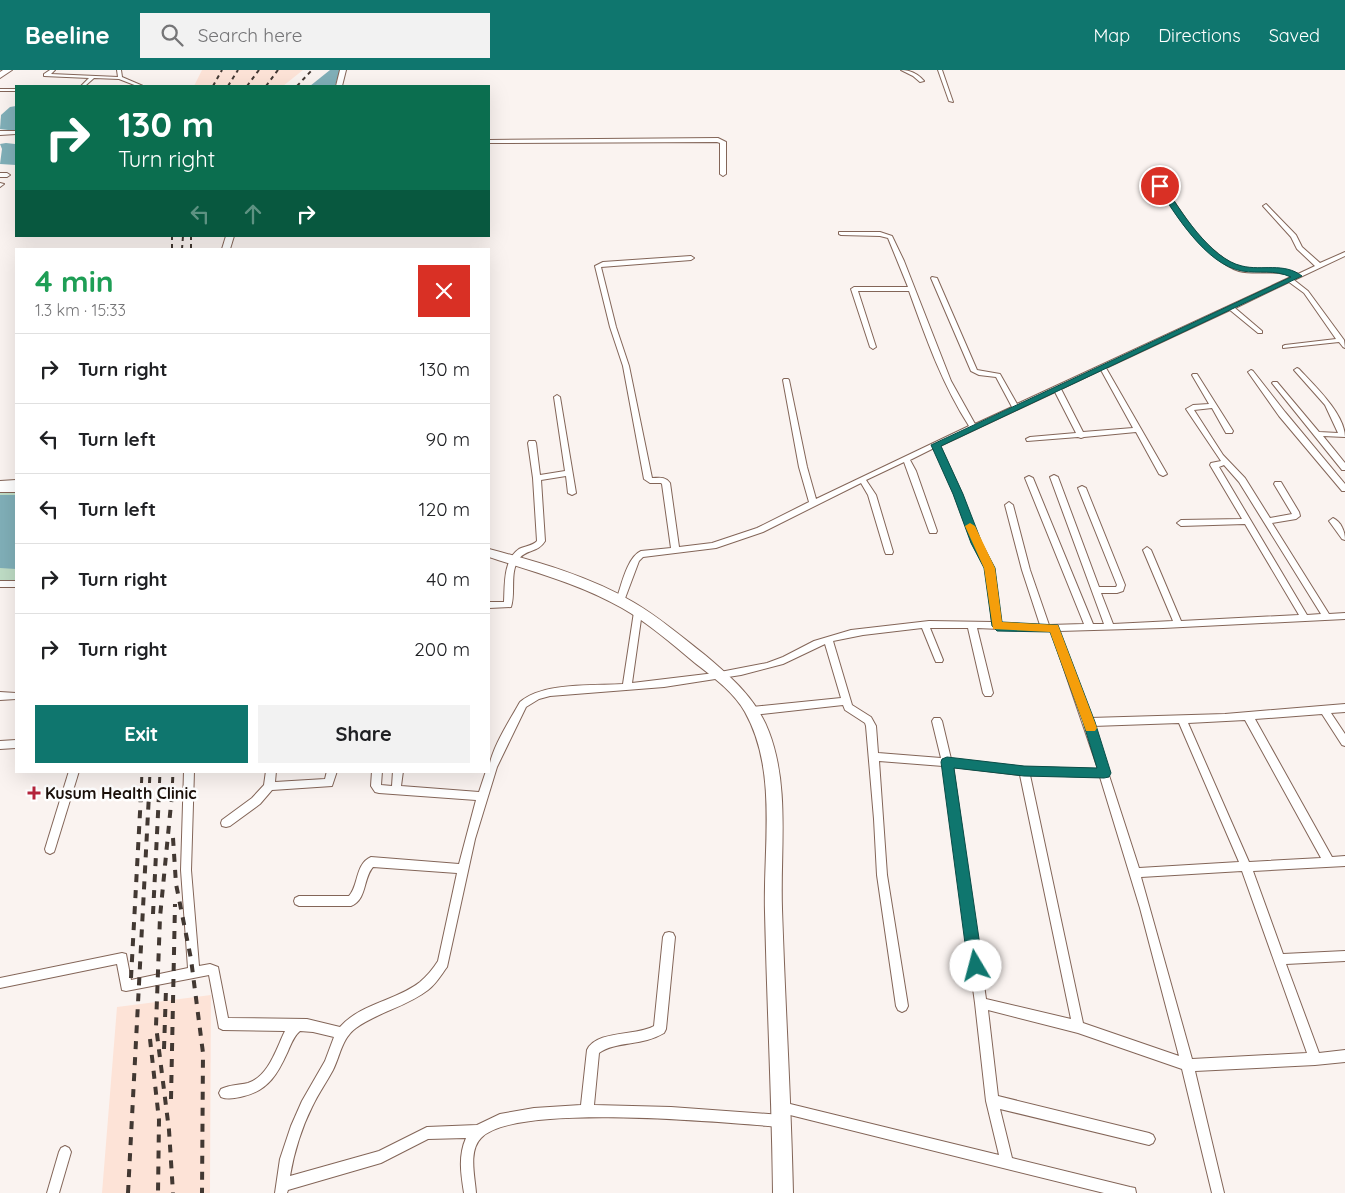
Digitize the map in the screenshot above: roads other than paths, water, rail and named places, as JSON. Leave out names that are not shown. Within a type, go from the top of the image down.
[{"type":"highway","points":[[0,76],[8,70]]},
{"type":"main road","points":[[0,484],[15,484]]},
{"type":"main road","points":[[490,553],[588,586],[620,601],[677,640],[722,676],[731,684],[752,711],[764,740],[770,772],[773,908],[783,1114],[783,1193]]},
{"type":"street","points":[[53,70],[46,75],[120,78],[138,85]]},
{"type":"street","points":[[70,75],[75,70]]},
{"type":"street","points":[[100,76],[106,70]]},
{"type":"street","points":[[119,70],[120,78]]},
{"type":"street","points":[[339,85],[343,70]]},
{"type":"street","points":[[903,70],[915,75],[922,81]]},
{"type":"street","points":[[940,70],[945,79],[951,101]]},
{"type":"street","points":[[84,85],[94,76]]},
{"type":"street","points":[[0,90],[15,90]]},
{"type":"street","points":[[0,138],[2,133],[15,133]]},
{"type":"street","points":[[490,142],[718,140],[723,142],[723,174]]},
{"type":"street","points":[[0,176],[7,175]]},
{"type":"street","points":[[1160,186],[1188,228],[1213,252],[1231,265],[1243,269],[1280,269],[1298,276]]},
{"type":"street","points":[[1266,206],[1294,236],[1299,248],[1319,266]]},
{"type":"street","points":[[841,233],[888,236],[911,289],[943,376],[959,407],[974,428]]},
{"type":"street","points":[[620,601],[638,556],[646,552],[713,546],[730,542],[760,530],[862,479],[1345,254]]},
{"type":"street","points":[[675,550],[666,482],[663,480],[650,482],[648,479],[626,366],[613,327],[598,266],[603,264],[691,258]]},
{"type":"street","points":[[934,278],[974,371],[979,374],[998,375],[1016,408]]},
{"type":"street","points":[[1290,280],[1302,287],[1343,343]]},
{"type":"street","points":[[873,346],[854,289],[911,289]]},
{"type":"street","points":[[1230,307],[1260,332]]},
{"type":"street","points":[[1285,347],[1343,343]]},
{"type":"street","points":[[1103,368],[1163,474]]},
{"type":"street","points":[[1297,370],[1328,404],[1344,435],[1316,434]]},
{"type":"street","points":[[1250,372],[1345,490]]},
{"type":"street","points":[[1195,375],[1229,431]]},
{"type":"street","points":[[786,380],[813,504]]},
{"type":"street","points":[[1275,383],[1345,468]]},
{"type":"street","points":[[1057,389],[1081,436]]},
{"type":"street","points":[[557,397],[572,493]]},
{"type":"street","points":[[1214,406],[1193,407],[1190,409],[1225,463],[1242,480],[1326,617]]},
{"type":"street","points":[[1030,439],[1138,430]]},
{"type":"street","points":[[490,604],[508,605],[512,561],[520,552],[537,547],[541,542],[537,478],[532,442]]},
{"type":"street","points":[[936,445],[958,494],[976,543],[990,568],[997,626]]},
{"type":"street","points":[[906,459],[933,532]]},
{"type":"street","points":[[1225,463],[1214,466],[1305,618]]},
{"type":"street","points":[[537,478],[569,473]]},
{"type":"street","points":[[1029,478],[1089,626]]},
{"type":"street","points":[[1054,478],[1109,625]]},
{"type":"street","points":[[862,479],[872,495],[889,552]]},
{"type":"street","points":[[1267,521],[1296,516],[1278,484]]},
{"type":"street","points":[[1082,488],[1121,585],[1118,590],[1096,590]]},
{"type":"street","points":[[0,490],[15,490]]},
{"type":"street","points":[[1009,505],[1026,570],[1089,722],[1165,975],[1218,1193]]},
{"type":"street","points":[[1181,523],[1248,521]]},
{"type":"street","points":[[1332,521],[1345,537]]},
{"type":"street","points":[[1148,550],[1178,623]]},
{"type":"street","points":[[0,584],[15,584]]},
{"type":"street","points":[[627,687],[638,612]]},
{"type":"street","points":[[490,773],[523,705],[530,698],[545,693],[561,691],[688,682],[722,676],[770,666],[828,640],[925,625],[1049,628],[1345,616]]},
{"type":"street","points":[[925,625],[939,660]]},
{"type":"street","points":[[972,626],[988,693]]},
{"type":"street","points":[[828,640],[845,701],[850,710],[870,722],[882,875],[902,1006]]},
{"type":"street","points":[[0,696],[15,696]]},
{"type":"street","points":[[752,711],[845,701]]},
{"type":"street","points":[[1089,722],[1248,716],[1345,708]]},
{"type":"street","points":[[1324,709],[1345,742]]},
{"type":"street","points":[[1248,716],[1328,862]]},
{"type":"street","points":[[1182,719],[1246,867],[1315,1059]]},
{"type":"street","points":[[937,721],[947,762],[981,1003],[992,1101],[1008,1163]]},
{"type":"street","points":[[0,745],[15,744]]},
{"type":"street","points":[[873,757],[947,762],[1024,771],[1104,773]]},
{"type":"street","points":[[1024,771],[1078,1027]]},
{"type":"street","points":[[50,849],[62,803],[73,773]]},
{"type":"street","points":[[189,773],[186,870],[194,972]]},
{"type":"street","points":[[226,822],[256,801],[269,786],[271,773]]},
{"type":"street","points":[[269,786],[329,783],[332,773]]},
{"type":"street","points":[[377,773],[377,789],[482,796]]},
{"type":"street","points":[[396,791],[398,773]]},
{"type":"street","points":[[479,1131],[427,1134],[381,1157],[282,1189],[289,1150],[306,1105],[329,1065],[347,1027],[366,1015],[412,995],[427,985],[436,976],[443,963],[463,869],[490,773]]},
{"type":"street","points":[[1134,873],[1345,861]]},
{"type":"street","points":[[298,901],[351,901],[356,895],[369,863],[463,869]]},
{"type":"street","points":[[588,1110],[594,1050],[601,1045],[651,1033],[660,1028],[669,936]]},
{"type":"street","points":[[1280,959],[1345,956]]},
{"type":"street","points":[[0,984],[122,958],[126,986],[210,969],[214,971],[223,1024],[304,1025],[343,1033]]},
{"type":"street","points":[[981,1003],[1078,1027],[1188,1065],[1345,1056]]},
{"type":"street","points":[[225,1093],[248,1088],[265,1080],[275,1068],[291,1031],[297,1026]]},
{"type":"street","points":[[992,1101],[1149,1139]]},
{"type":"street","points":[[470,1193],[468,1157],[472,1138],[479,1131],[497,1122],[523,1116],[588,1110],[783,1114],[1008,1163],[1130,1193]]},
{"type":"street","points":[[53,1193],[65,1152]]},
{"type":"water","points":[[330,70],[340,70],[335,85],[311,85]]},
{"type":"water","points":[[15,106],[15,131],[0,129],[1,115],[10,107]]},
{"type":"water","points":[[0,144],[15,144],[15,165],[0,164],[2,149]]},
{"type":"water","points":[[0,495],[15,495],[15,569],[0,568]]},
{"type":"railway","points":[[214,85],[222,70]]},
{"type":"railway","points":[[229,85],[238,70]]},
{"type":"railway","points":[[248,85],[259,70]]},
{"type":"railway","points":[[267,85],[278,70]]},
{"type":"railway","points":[[298,85],[312,70]]},
{"type":"railway","points":[[172,237],[172,248]]},
{"type":"railway","points":[[182,248],[183,237]]},
{"type":"railway","points":[[191,237],[191,248]]},
{"type":"railway","points":[[141,795],[142,773]]},
{"type":"railway","points":[[149,795],[150,773]]},
{"type":"railway","points":[[159,795],[160,773]]},
{"type":"railway","points":[[172,795],[173,773]]},
{"type":"railway","points":[[131,978],[141,794]]},
{"type":"railway","points":[[128,1193],[149,794]]},
{"type":"railway","points":[[153,914],[159,794]]},
{"type":"railway","points":[[172,794],[160,917],[156,1026],[169,1130],[173,1193]]},
{"type":"railway","points":[[173,838],[176,884],[191,959],[203,1053],[202,1193]]},
{"type":"railway","points":[[171,1099],[175,904]]},
{"type":"railway","points":[[164,1049],[166,989]]},
{"type":"railway","points":[[150,1039],[159,1120],[158,1193]]},
{"type":"place","name":"Kusum Health Clinic","points":[[34,793]]}]
